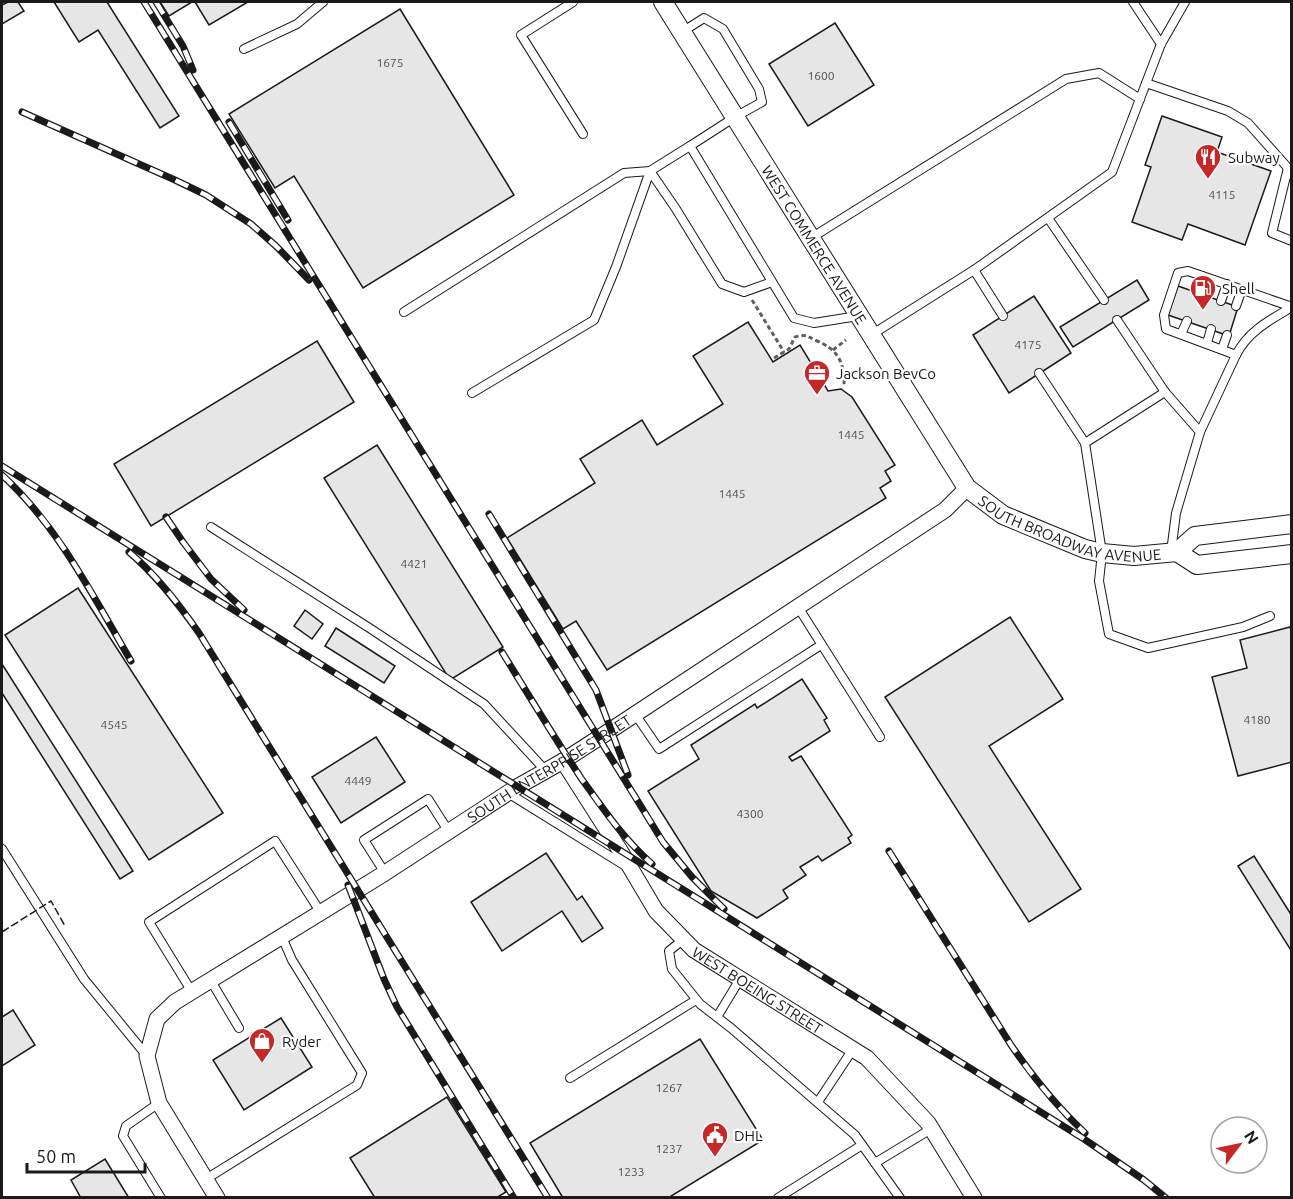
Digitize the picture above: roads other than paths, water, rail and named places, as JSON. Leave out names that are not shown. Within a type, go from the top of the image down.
[{"type":"street","name":"WEST COMMERCE AVENUE","points":[[663,2],[967,488]]},
{"type":"street","name":"SOUTH BROADWAY AVENUE","points":[[967,488],[1003,515],[1085,549],[1102,553],[1134,556],[1174,552],[1195,536],[1292,524]]},
{"type":"street","name":"SOUTH ENTERPRISE STREET","points":[[147,1056],[157,1019],[175,1002],[385,873],[508,793],[563,761],[945,510],[967,488]]},
{"type":"street","name":"SOUTH BROADWAY AVENUE","points":[[1174,552],[1197,565],[1292,554]]},
{"type":"street","name":"WEST BOEING STREET","points":[[563,761],[656,911],[694,950],[867,1058],[928,1123],[974,1197]]},
{"type":"street","points":[[147,1056],[159,1103],[217,1197]]},
{"type":"lane","points":[[244,49],[297,24],[323,2]]},
{"type":"lane","points":[[573,2],[521,35],[583,134]]},
{"type":"lane","points":[[1133,2],[1161,44]]},
{"type":"lane","points":[[871,335],[974,270],[1112,172],[1161,44],[1185,2]]},
{"type":"lane","points":[[404,312],[624,173],[650,171],[762,102],[759,89],[723,29],[704,18],[682,32]]},
{"type":"lane","points":[[811,238],[1066,79],[1099,73],[1140,99]]},
{"type":"lane","points":[[1146,83],[1228,111],[1248,123],[1290,170],[1272,233],[1292,241]]},
{"type":"lane","points":[[690,146],[794,318],[814,323],[860,316]]},
{"type":"lane","points":[[650,171],[723,284],[744,292],[772,282]]},
{"type":"lane","points":[[472,393],[594,320],[616,267],[650,171]]},
{"type":"lane","points":[[1048,218],[1104,300]]},
{"type":"lane","points":[[974,270],[1003,316]]},
{"type":"lane","points":[[1236,355],[1166,329],[1164,315],[1178,273],[1188,271],[1292,307]]},
{"type":"lane","points":[[1197,292],[1202,276]]},
{"type":"lane","points":[[1221,301],[1227,284]]},
{"type":"lane","points":[[1236,306],[1242,290]]},
{"type":"lane","points":[[1174,552],[1176,513],[1200,432],[1241,344],[1260,325],[1292,307]]},
{"type":"lane","points":[[1117,320],[1165,392],[1200,432]]},
{"type":"lane","points":[[1181,334],[1187,321]]},
{"type":"lane","points":[[1207,343],[1211,329]]},
{"type":"lane","points":[[1222,349],[1227,335]]},
{"type":"lane","points":[[1039,373],[1085,443],[1102,553],[1099,581],[1109,634],[1148,648],[1243,627],[1270,616]]},
{"type":"lane","points":[[1085,443],[1165,392]]},
{"type":"lane","points":[[210,527],[484,704],[546,771]]},
{"type":"lane","points":[[798,608],[880,737]]},
{"type":"lane","points":[[635,714],[659,749],[821,645]]},
{"type":"lane","points":[[508,793],[631,869]]},
{"type":"lane","points":[[385,873],[364,840],[428,799],[448,832]]},
{"type":"lane","points":[[192,992],[149,922],[275,841],[321,913]]},
{"type":"lane","points":[[2,849],[84,979],[147,1056]]},
{"type":"lane","points":[[206,1179],[357,1085],[362,1073],[292,960],[282,937]]},
{"type":"lane","points":[[684,939],[669,951],[672,969],[696,1000],[855,1135],[900,1197]]},
{"type":"lane","points":[[717,1017],[740,979]]},
{"type":"lane","points":[[211,981],[238,1028]]},
{"type":"lane","points":[[570,1078],[696,1000]]},
{"type":"lane","points":[[818,1102],[853,1048]]},
{"type":"lane","points":[[159,1103],[126,1126],[123,1136],[161,1197]]},
{"type":"lane","points":[[875,1163],[931,1129]]},
{"type":"lane","points":[[778,1197],[862,1144]]},
{"type":"railway","points":[[144,2],[663,842],[692,877],[724,909]]},
{"type":"railway","points":[[156,2],[183,46],[193,70]]},
{"type":"railway","points":[[22,112],[206,195],[251,224],[309,280]]},
{"type":"railway","points":[[229,122],[288,220]]},
{"type":"railway","points":[[2,466],[1084,1139],[1166,1198]]},
{"type":"railway","points":[[2,475],[22,495],[57,539],[131,661]]},
{"type":"railway","points":[[489,514],[596,690],[628,775]]},
{"type":"railway","points":[[166,517],[211,579],[244,610]]},
{"type":"railway","points":[[129,552],[167,590],[199,633],[548,1198]]},
{"type":"railway","points":[[502,652],[581,778],[622,833],[652,864]]},
{"type":"railway","points":[[889,851],[1011,1045],[1046,1091],[1085,1133]]},
{"type":"railway","points":[[348,885],[397,1007],[514,1198]]},
{"type":"place","name":"Subway","points":[[1208,180]]},
{"type":"place","name":"Shell","points":[[1203,311]]},
{"type":"place","name":"Jackson BevCo","points":[[817,396]]},
{"type":"place","name":"Ryder","points":[[262,1064]]},
{"type":"place","name":"DHL","points":[[715,1158]]}]
